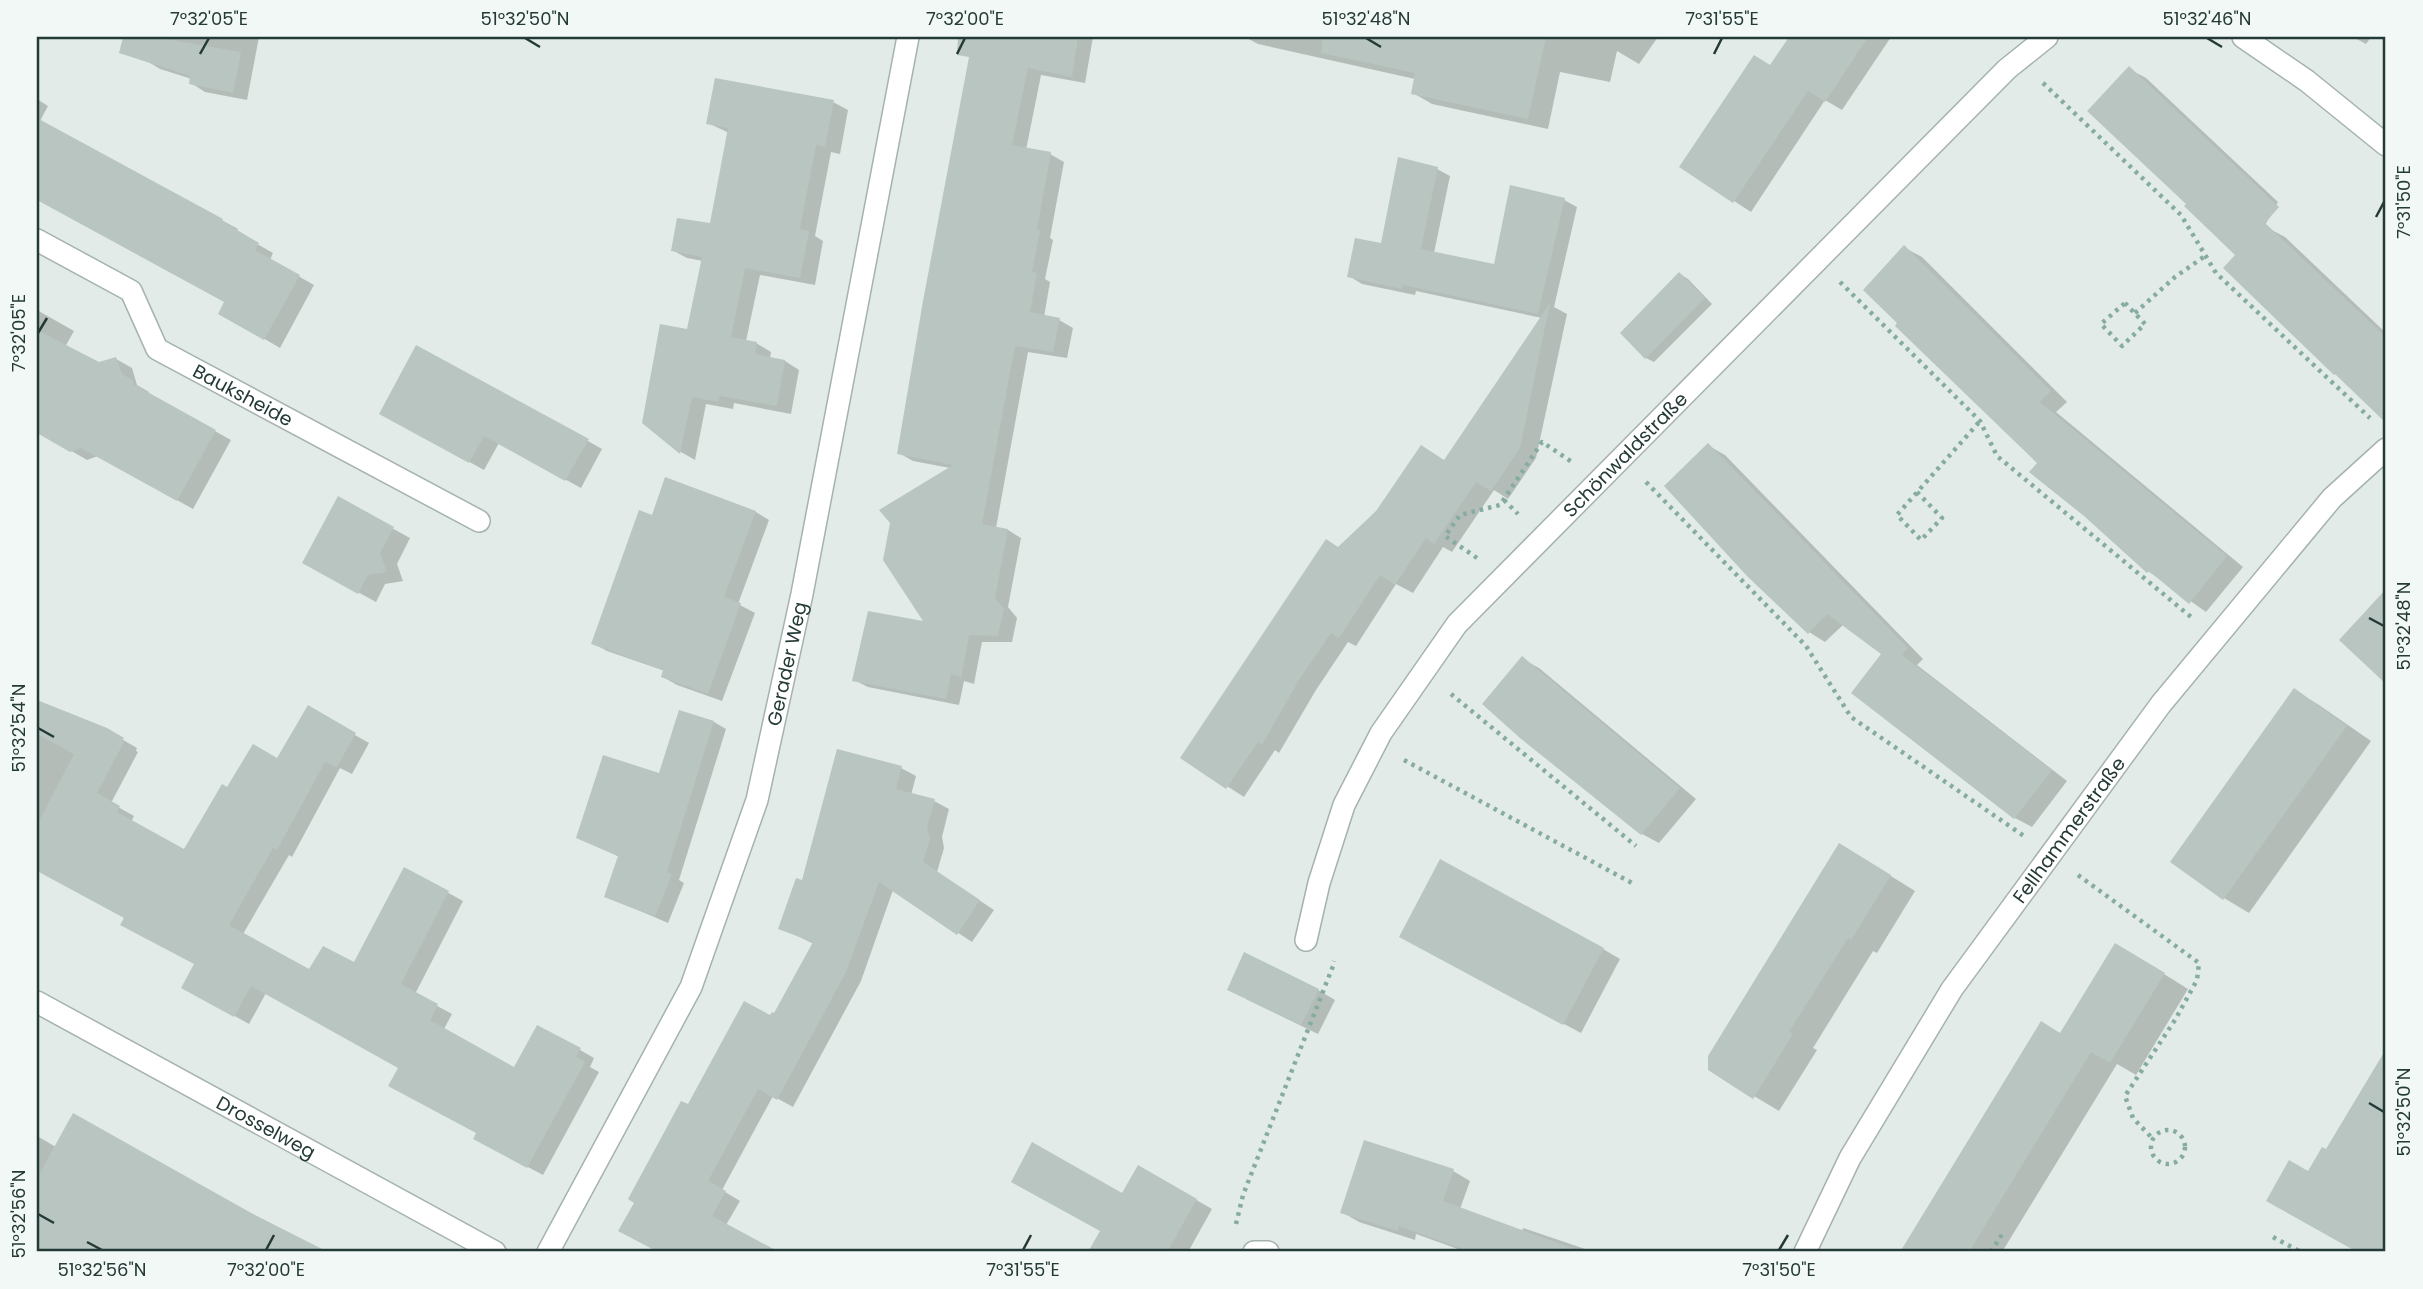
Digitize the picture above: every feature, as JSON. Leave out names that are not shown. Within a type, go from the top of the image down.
[{"type":"street","name":"Gerader Weg","points":[[548,1252],[691,987],[757,800],[802,594],[908,37]]},
{"type":"street","name":"Schönwaldstraße","points":[[1308,931],[1319,883],[1344,806],[1381,733],[1457,624],[2007,69],[2048,37]]},
{"type":"street","points":[[2243,37],[2307,81],[2386,145]]},
{"type":"street","name":"Bauksheide","points":[[37,240],[131,291],[158,349],[479,521]]},
{"type":"street","name":"Fellhammerstraße","points":[[1805,1252],[1850,1158],[1952,989],[2161,704],[2332,498],[2386,449]]},
{"type":"street","name":"Drosselweg","points":[[37,1002],[495,1252]]},
{"type":"street","points":[[1254,1252],[1268,1252]]},
{"type":"path","points":[[2035,76],[2181,215],[2216,273],[2376,424]]},
{"type":"path","points":[[2135,313],[2175,277],[2205,256]]},
{"type":"path","points":[[1832,274],[1980,421],[1997,456],[2216,638]]},
{"type":"path","points":[[2125,303],[2135,313],[2145,324],[2122,346],[2101,324],[2125,303]]},
{"type":"path","points":[[1917,492],[1942,518],[1921,540],[1897,515],[1917,492],[1980,421]]},
{"type":"path","points":[[1504,576],[1445,536],[1460,515],[1500,505],[1542,442],[1599,481]]},
{"type":"path","points":[[1643,479],[1806,646],[1851,717],[2050,854]]},
{"type":"path","points":[[1447,691],[1636,846]]},
{"type":"path","points":[[1397,756],[1632,883]]},
{"type":"path","points":[[2076,873],[2199,963],[2197,980],[2175,1020],[2126,1096],[2133,1118],[2153,1139]]},
{"type":"path","points":[[1234,1229],[1243,1195],[1334,966],[1335,933],[1308,931]]},
{"type":"path","points":[[2172,1130],[2182,1136],[2184,1152],[2177,1161],[2161,1162],[2151,1150],[2153,1139],[2161,1131],[2172,1130]]},
{"type":"path","points":[[1991,1252],[2004,1231]]},
{"type":"path","points":[[2273,1237],[2301,1252]]},
{"type":"building","points":[[123,37],[154,37],[241,52],[233,93],[189,84],[190,76],[119,53]]},
{"type":"building","points":[[958,37],[1078,37],[1072,77],[1028,68],[1012,145],[1051,152],[1037,230],[1040,231],[1032,272],[1037,273],[1030,312],[1060,318],[1053,352],[1015,346],[982,524],[1008,529],[995,598],[1004,609],[998,636],[969,635],[961,679],[951,674],[946,699],[852,681],[868,611],[923,621],[883,560],[890,523],[879,510],[953,465],[897,454],[969,57],[957,55]]},
{"type":"building","points":[[1323,37],[1546,37],[1528,119],[1411,94],[1415,73],[1321,53]]},
{"type":"building","points":[[1789,37],[1868,37],[1825,102],[1808,91],[1733,203],[1679,167],[1754,55],[1770,65]]},
{"type":"building","points":[[2129,66],[2279,207],[2265,223],[2386,337],[2386,423],[2223,268],[2235,255],[2184,206],[2186,204],[2087,111]]},
{"type":"building","points":[[715,78],[834,100],[825,147],[816,145],[800,229],[809,231],[800,278],[745,268],[731,337],[757,342],[755,354],[785,360],[777,406],[720,396],[718,402],[692,397],[680,454],[642,423],[660,324],[687,329],[702,257],[671,251],[677,218],[710,223],[728,128],[706,124]]},
{"type":"building","points":[[37,118],[223,219],[222,221],[259,243],[255,250],[300,275],[264,340],[218,314],[224,302],[37,200]]},
{"type":"building","points":[[1398,157],[1438,167],[1421,249],[1494,264],[1510,185],[1565,198],[1538,314],[1403,285],[1402,289],[1347,277],[1355,238],[1381,243]]},
{"type":"building","points":[[1904,245],[2051,391],[2040,402],[2227,556],[2189,604],[2149,571],[2147,573],[2084,516],[2029,472],[2037,463],[1895,326],[1897,323],[1863,290]]},
{"type":"building","points":[[1679,272],[1705,298],[1645,359],[1620,333]]},
{"type":"building","points":[[1550,303],[1520,448],[1491,491],[1476,482],[1434,544],[1426,538],[1395,585],[1380,575],[1339,638],[1331,633],[1299,680],[1262,745],[1258,742],[1226,789],[1180,758],[1326,539],[1338,547],[1376,511],[1421,445],[1444,460]]},
{"type":"building","points":[[37,330],[99,362],[116,357],[122,374],[134,381],[133,384],[216,430],[177,501],[81,448],[70,452],[37,433]]},
{"type":"building","points":[[416,345],[589,439],[565,481],[484,436],[469,463],[379,414]]},
{"type":"building","points":[[1708,443],[1908,648],[1902,655],[2052,770],[2014,819],[1851,693],[1881,654],[1827,614],[1808,634],[1747,576],[1664,486]]},
{"type":"building","points":[[665,477],[756,511],[724,597],[741,603],[708,694],[661,677],[663,670],[591,644],[639,510],[652,515]]},
{"type":"building","points":[[338,496],[394,527],[380,553],[387,572],[368,575],[358,594],[302,563]]},
{"type":"building","points":[[2386,589],[2386,684],[2339,640]]},
{"type":"building","points":[[1522,656],[1680,788],[1641,835],[1482,704]]},
{"type":"building","points":[[2294,688],[2347,726],[2223,900],[2170,862]]},
{"type":"building","points":[[37,700],[107,728],[124,738],[97,793],[120,806],[117,812],[184,849],[222,784],[227,787],[253,744],[277,758],[308,705],[356,733],[337,767],[325,762],[277,850],[273,848],[229,925],[309,969],[323,946],[354,962],[404,867],[449,891],[401,984],[438,1004],[430,1020],[514,1067],[537,1025],[581,1048],[576,1057],[585,1062],[527,1168],[473,1139],[476,1133],[388,1086],[398,1068],[251,986],[234,1017],[181,988],[194,964],[120,925],[124,918],[37,871],[37,825],[74,754],[37,734]]},
{"type":"building","points":[[679,710],[714,721],[667,872],[672,874],[655,917],[604,897],[618,856],[576,838],[603,755],[659,773]]},
{"type":"building","points":[[837,749],[902,766],[896,789],[935,799],[927,828],[930,838],[923,862],[980,900],[957,935],[879,882],[846,972],[777,1100],[758,1089],[708,1181],[726,1191],[712,1216],[779,1252],[658,1252],[618,1231],[634,1203],[628,1199],[681,1101],[688,1104],[744,1001],[770,1015],[774,1013],[813,942],[778,929],[796,878],[802,880]]},
{"type":"building","points":[[1839,843],[1891,875],[1789,1032],[1793,1034],[1753,1099],[1708,1070],[1708,1056]]},
{"type":"building","points":[[1440,859],[1604,948],[1563,1025],[1399,937]]},
{"type":"building","points":[[2115,943],[2165,973],[2110,1063],[2091,1052],[1969,1252],[1900,1252],[2041,1021],[2060,1033]]},
{"type":"building","points":[[1244,952],[1319,989],[1301,1025],[1227,990]]},
{"type":"building","points":[[2386,1049],[2386,1252],[2357,1252],[2266,1201],[2289,1160],[2308,1171],[2322,1147],[2326,1149]]},
{"type":"building","points":[[73,1113],[253,1214],[328,1252],[37,1252],[37,1178]]},
{"type":"building","points":[[1364,1140],[1454,1169],[1443,1201],[1571,1248],[1570,1252],[1471,1252],[1399,1226],[1398,1231],[1340,1213]]},
{"type":"building","points":[[1032,1142],[1122,1193],[1138,1165],[1197,1199],[1167,1252],[1088,1252],[1100,1231],[1011,1182]]}]
